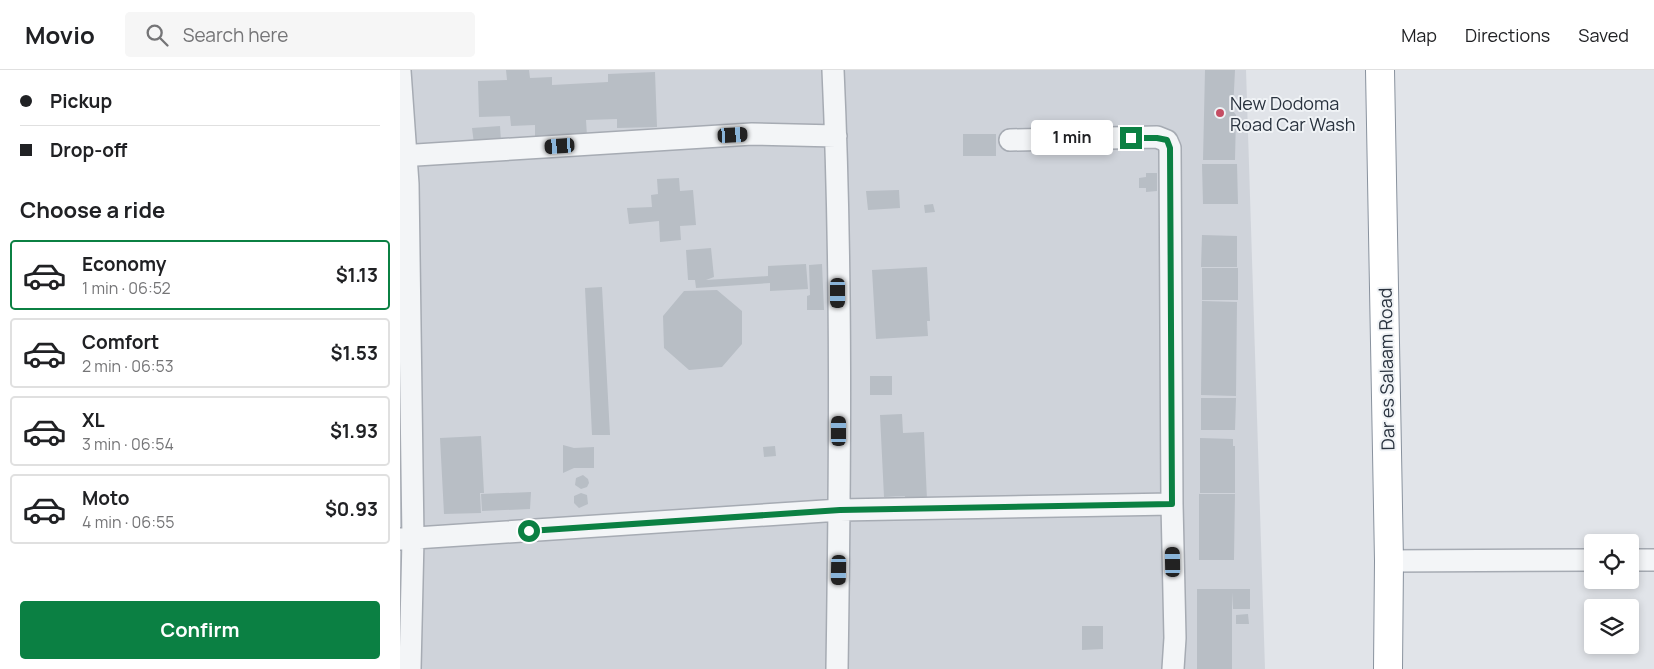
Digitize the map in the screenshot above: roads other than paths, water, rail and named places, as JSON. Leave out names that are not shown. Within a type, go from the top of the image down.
[{"type":"highway","name":"Dar es Salaam Road","points":[[1380,70],[1389,561],[1388,669]]},
{"type":"street","points":[[833,70],[836,136],[840,510],[837,669]]},
{"type":"street","points":[[400,71],[403,156],[406,539],[410,669]]},
{"type":"street","points":[[403,156],[752,134],[836,136]]},
{"type":"street","points":[[1010,140],[1150,137],[1167,140],[1170,148],[1172,504],[1175,638],[1173,669]]},
{"type":"street","points":[[406,539],[840,510],[1172,504]]},
{"type":"street","points":[[1389,561],[1584,560]]},
{"type":"street","points":[[1639,560],[1654,560]]},
{"type":"place","name":"New Dodoma Road Car Wash","points":[[1220,113]]}]
